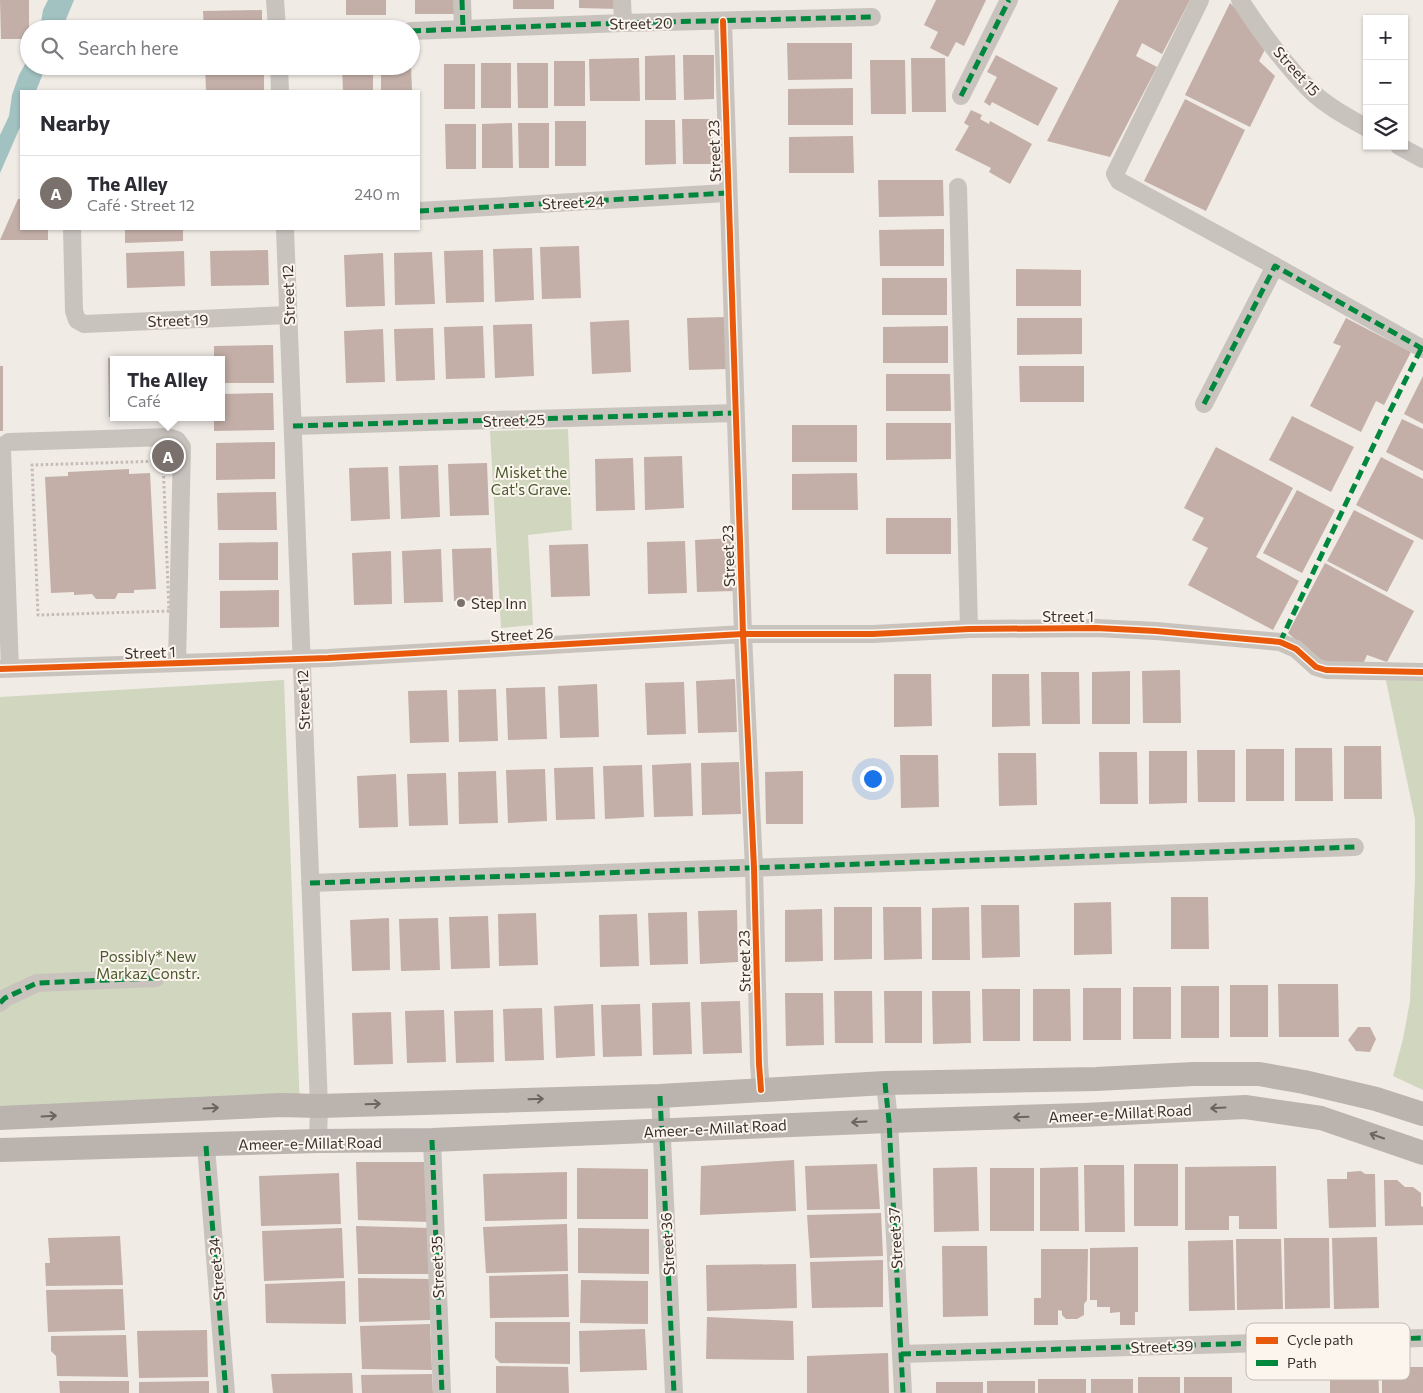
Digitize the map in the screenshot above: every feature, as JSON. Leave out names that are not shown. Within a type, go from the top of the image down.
[{"type":"main road","points":[[0,1118],[281,1105],[319,1106],[660,1096],[885,1083],[1096,1079],[1194,1074],[1259,1074],[1376,1098],[1423,1114]]},
{"type":"main road","name":"Ameer-e-Millat Road","points":[[0,1150],[206,1146],[318,1141],[432,1140],[889,1121],[1083,1116],[1245,1107],[1321,1118],[1423,1153]]},
{"type":"street","points":[[275,0],[276,20]]},
{"type":"street","points":[[462,0],[463,29]]},
{"type":"street","points":[[622,0],[623,23]]},
{"type":"street","points":[[961,96],[1009,0]]},
{"type":"street","points":[[1200,0],[1115,174],[1119,181],[1275,266],[1423,350]]},
{"type":"street","name":"Street 15","points":[[1240,0],[1310,90],[1363,126]]},
{"type":"street","name":"Street 20","points":[[420,31],[623,23],[872,17]]},
{"type":"street","name":"Street 23","points":[[723,21],[727,193],[743,634],[754,868],[758,1064],[761,1090]]},
{"type":"street","points":[[279,75],[280,90]]},
{"type":"street","points":[[1407,150],[1423,158]]},
{"type":"street","points":[[958,187],[969,629]]},
{"type":"street","name":"Street 24","points":[[420,211],[727,193]]},
{"type":"street","name":"Street 19","points":[[72,230],[74,311],[77,320],[84,324],[288,315]]},
{"type":"street","name":"Street 12","points":[[285,230],[319,1106],[318,1141]]},
{"type":"street","points":[[1204,404],[1275,266]]},
{"type":"street","name":"Street 25","points":[[293,426],[735,413]]},
{"type":"street","points":[[5,669],[2,450],[4,444],[9,442],[168,437],[177,440],[182,447],[177,663]]},
{"type":"street","name":"Street 1","points":[[743,634],[872,634],[969,629],[1104,628],[1280,642],[1296,649],[1316,666],[1326,670],[1423,672]]},
{"type":"street","name":"Street 26","points":[[301,658],[743,634]]},
{"type":"street","name":"Street 1","points":[[5,669],[301,658]]},
{"type":"street","points":[[310,883],[1355,847]]},
{"type":"street","points":[[0,1003],[5,998],[37,983],[156,978]]},
{"type":"street","name":"Street 37","points":[[885,1083],[889,1121],[903,1393]]},
{"type":"street","name":"Street 36","points":[[660,1096],[674,1393]]},
{"type":"street","name":"Street 35","points":[[432,1140],[442,1393]]},
{"type":"street","name":"Street 34","points":[[206,1146],[226,1393]]},
{"type":"street","name":"Street 39","points":[[1410,1338],[1423,1338]]},
{"type":"street","name":"Street 39","points":[[900,1354],[1246,1343]]},
{"type":"path","points":[[164,461],[169,611],[38,615],[32,465],[164,461]]},
{"type":"green space","name":"Misket the Cat's Grave.","points":[[568,429],[572,530],[528,535],[533,625],[501,628],[490,431]]},
{"type":"green space","points":[[1384,671],[1423,680],[1423,1090],[1393,1076],[1403,1039],[1410,1001],[1415,878],[1415,819]]},
{"type":"green space","name":"Possibly* New Markaz Constr.","points":[[284,680],[300,1110],[0,1114],[0,697]]},
{"type":"water","points":[[48,0],[74,0],[66,20],[41,20],[43,10]]},
{"type":"water","points":[[20,73],[20,75],[42,75],[36,90],[20,90],[20,127],[0,173],[0,135],[9,116],[12,95]]},
{"type":"building","points":[[0,0],[29,0],[29,20],[20,20],[20,39],[1,39]]},
{"type":"building","points":[[346,0],[386,0],[386,15],[346,15]]},
{"type":"building","points":[[415,0],[455,0],[455,14],[415,14]]},
{"type":"building","points":[[513,0],[554,0],[554,9],[513,9]]},
{"type":"building","points":[[579,0],[619,0],[619,9],[579,8]]},
{"type":"building","points":[[936,0],[986,0],[964,46],[956,42],[948,57],[930,48],[938,32],[924,25]]},
{"type":"building","points":[[1119,0],[1190,0],[1162,54],[1142,43],[1136,56],[1157,67],[1110,157],[1047,141]]},
{"type":"building","points":[[1230,3],[1269,42],[1259,61],[1275,76],[1250,127],[1185,95]]},
{"type":"building","points":[[262,10],[262,20],[204,20],[203,11]]},
{"type":"building","points":[[787,43],[852,43],[852,79],[788,80]]},
{"type":"building","points":[[675,55],[676,100],[645,100],[645,56]]},
{"type":"building","points":[[683,55],[714,55],[714,99],[684,100]]},
{"type":"building","points":[[996,55],[1058,88],[1038,126],[992,102],[990,106],[984,102],[997,77],[987,72]]},
{"type":"building","points":[[639,58],[640,101],[590,101],[589,59]]},
{"type":"building","points":[[911,58],[945,58],[946,112],[912,112]]},
{"type":"building","points":[[870,60],[905,60],[906,114],[871,114]]},
{"type":"building","points":[[554,61],[585,61],[585,106],[554,106]]},
{"type":"building","points":[[481,63],[511,63],[511,108],[481,108]]},
{"type":"building","points":[[517,63],[548,63],[548,108],[518,108]]},
{"type":"building","points":[[444,64],[475,64],[475,109],[444,109]]},
{"type":"building","points":[[205,75],[264,75],[264,90],[206,90]]},
{"type":"building","points":[[342,75],[373,75],[373,90],[343,90]]},
{"type":"building","points":[[381,75],[411,75],[412,90],[381,90]]},
{"type":"building","points":[[853,88],[853,125],[788,125],[788,89]]},
{"type":"building","points":[[1185,99],[1245,130],[1206,211],[1144,181]]},
{"type":"building","points":[[971,110],[982,115],[980,119],[989,124],[990,121],[1032,144],[1010,184],[989,172],[991,168],[955,150],[969,126],[964,123]]},
{"type":"building","points":[[682,119],[713,119],[713,164],[683,164]]},
{"type":"building","points":[[645,120],[675,120],[676,164],[645,165]]},
{"type":"building","points":[[555,121],[586,121],[586,166],[555,166]]},
{"type":"building","points":[[512,123],[513,168],[482,168],[482,124]]},
{"type":"building","points":[[518,123],[549,123],[549,168],[519,168]]},
{"type":"building","points":[[445,124],[476,124],[476,169],[446,169]]},
{"type":"building","points":[[853,136],[854,173],[789,173],[789,137]]},
{"type":"building","points":[[878,180],[943,180],[944,216],[879,217]]},
{"type":"building","points":[[18,199],[20,199],[20,230],[48,230],[48,240],[0,240]]},
{"type":"building","points":[[944,229],[944,266],[880,266],[879,230]]},
{"type":"building","points":[[125,230],[183,230],[183,241],[125,243]]},
{"type":"building","points":[[579,246],[581,298],[542,299],[540,247]]},
{"type":"building","points":[[532,248],[534,300],[495,302],[493,249]]},
{"type":"building","points":[[268,250],[269,285],[211,286],[210,251]]},
{"type":"building","points":[[483,250],[484,302],[446,303],[444,251]]},
{"type":"building","points":[[184,251],[185,286],[127,288],[126,253]]},
{"type":"building","points":[[432,252],[435,304],[395,305],[394,253]]},
{"type":"building","points":[[383,253],[385,306],[346,307],[344,255]]},
{"type":"building","points":[[1016,269],[1081,270],[1081,306],[1016,306]]},
{"type":"building","points":[[882,278],[947,278],[947,315],[882,315]]},
{"type":"building","points":[[726,317],[728,369],[689,370],[687,318]]},
{"type":"building","points":[[1017,318],[1082,318],[1082,354],[1017,355]]},
{"type":"building","points":[[1346,318],[1411,352],[1384,405],[1376,401],[1361,432],[1310,406],[1341,346],[1333,343]]},
{"type":"building","points":[[629,320],[631,372],[592,374],[590,322]]},
{"type":"building","points":[[532,324],[534,376],[495,378],[493,325]]},
{"type":"building","points":[[483,326],[485,378],[446,379],[444,327]]},
{"type":"building","points":[[948,326],[948,363],[883,363],[883,327]]},
{"type":"building","points":[[433,328],[435,380],[396,381],[394,329]]},
{"type":"building","points":[[383,329],[385,382],[346,383],[344,331]]},
{"type":"building","points":[[273,345],[274,383],[225,383],[225,356],[214,356],[214,346]]},
{"type":"building","points":[[108,358],[110,358],[110,417],[109,417]]},
{"type":"building","points":[[0,366],[3,366],[3,431],[0,431]]},
{"type":"building","points":[[1019,366],[1084,366],[1084,402],[1020,402]]},
{"type":"building","points":[[886,374],[950,374],[951,411],[886,411]]},
{"type":"building","points":[[1423,376],[1423,424],[1404,414]]},
{"type":"building","points":[[273,393],[274,430],[214,431],[214,421],[225,421],[225,394]]},
{"type":"building","points":[[1292,416],[1354,447],[1331,492],[1269,460]]},
{"type":"building","points":[[1402,419],[1423,429],[1423,471],[1386,452]]},
{"type":"building","points":[[886,423],[951,423],[951,459],[886,460]]},
{"type":"building","points":[[792,425],[857,425],[857,462],[792,462]]},
{"type":"building","points":[[275,442],[275,479],[216,480],[216,443]]},
{"type":"building","points":[[1216,447],[1293,488],[1256,557],[1299,581],[1273,630],[1188,585],[1208,548],[1192,540],[1204,518],[1184,508]]},
{"type":"building","points":[[162,450],[173,450],[174,462],[163,462]]},
{"type":"building","points":[[682,456],[684,508],[645,510],[644,457]]},
{"type":"building","points":[[1381,457],[1423,479],[1423,540],[1356,505]]},
{"type":"building","points":[[633,458],[635,510],[596,511],[595,459]]},
{"type":"building","points":[[487,463],[489,515],[450,516],[448,464]]},
{"type":"building","points":[[438,465],[440,517],[401,519],[399,466]]},
{"type":"building","points":[[388,467],[390,519],[351,521],[349,468]]},
{"type":"building","points":[[129,469],[129,474],[150,473],[156,589],[134,590],[134,593],[118,593],[115,599],[96,599],[92,594],[74,595],[74,592],[51,593],[45,477],[68,476],[68,472]]},
{"type":"building","points":[[857,473],[858,510],[792,510],[792,474]]},
{"type":"building","points":[[1297,490],[1335,510],[1302,573],[1263,553]]},
{"type":"building","points":[[276,492],[277,530],[218,530],[217,493]]},
{"type":"building","points":[[1354,510],[1414,541],[1387,592],[1327,561]]},
{"type":"building","points":[[886,518],[951,518],[951,554],[886,554]]},
{"type":"building","points":[[734,538],[736,591],[697,592],[695,540]]},
{"type":"building","points":[[685,541],[687,593],[648,594],[647,542]]},
{"type":"building","points":[[278,542],[278,580],[219,580],[219,543]]},
{"type":"building","points":[[588,544],[590,596],[551,597],[549,545]]},
{"type":"building","points":[[491,548],[493,600],[454,601],[452,549]]},
{"type":"building","points":[[441,549],[443,602],[404,603],[402,551]]},
{"type":"building","points":[[391,551],[392,604],[354,605],[352,553]]},
{"type":"building","points":[[1325,563],[1414,611],[1387,662],[1367,655],[1363,664],[1319,661],[1288,633]]},
{"type":"building","points":[[279,590],[279,627],[220,628],[220,591]]},
{"type":"building","points":[[1180,670],[1181,723],[1143,723],[1142,671]]},
{"type":"building","points":[[1130,671],[1130,724],[1092,724],[1092,672]]},
{"type":"building","points":[[1041,672],[1079,672],[1080,724],[1042,724]]},
{"type":"building","points":[[894,674],[931,674],[932,726],[894,727]]},
{"type":"building","points":[[992,674],[1029,674],[1030,726],[992,727]]},
{"type":"building","points":[[735,679],[737,732],[698,733],[696,681]]},
{"type":"building","points":[[684,682],[686,734],[647,735],[645,683]]},
{"type":"building","points":[[597,684],[599,737],[560,738],[558,686]]},
{"type":"building","points":[[545,687],[547,739],[508,740],[506,688]]},
{"type":"building","points":[[496,689],[498,741],[459,742],[458,690]]},
{"type":"building","points":[[447,690],[449,742],[410,743],[408,691]]},
{"type":"building","points":[[1344,746],[1381,746],[1382,799],[1344,799]]},
{"type":"building","points":[[1295,748],[1332,748],[1333,801],[1295,801]]},
{"type":"building","points":[[1246,749],[1284,749],[1284,801],[1246,801]]},
{"type":"building","points":[[1197,750],[1235,750],[1235,802],[1198,802]]},
{"type":"building","points":[[1149,751],[1187,751],[1187,803],[1149,804]]},
{"type":"building","points":[[1099,752],[1137,752],[1138,804],[1100,804]]},
{"type":"building","points":[[998,753],[1036,753],[1037,805],[999,806]]},
{"type":"building","points":[[900,755],[938,755],[939,807],[901,808]]},
{"type":"building","points":[[739,762],[741,814],[702,815],[701,763]]},
{"type":"building","points":[[691,763],[693,816],[654,817],[652,765]]},
{"type":"building","points":[[642,765],[644,817],[605,819],[603,766]]},
{"type":"building","points":[[593,767],[595,819],[556,820],[554,768]]},
{"type":"building","points":[[545,769],[547,821],[508,823],[506,770]]},
{"type":"building","points":[[496,771],[498,823],[459,824],[458,772]]},
{"type":"building","points":[[803,771],[803,824],[766,824],[765,772]]},
{"type":"building","points":[[446,773],[448,825],[409,826],[407,774]]},
{"type":"building","points":[[396,774],[398,827],[359,828],[357,776]]},
{"type":"building","points":[[1171,897],[1208,897],[1209,949],[1171,949]]},
{"type":"building","points":[[1111,902],[1112,954],[1074,955],[1074,903]]},
{"type":"building","points":[[981,905],[1019,905],[1020,957],[982,958]]},
{"type":"building","points":[[834,907],[872,907],[872,959],[834,960]]},
{"type":"building","points":[[883,907],[921,907],[922,959],[884,960]]},
{"type":"building","points":[[969,907],[970,960],[932,960],[932,908]]},
{"type":"building","points":[[822,909],[823,961],[785,962],[785,910]]},
{"type":"building","points":[[737,910],[738,962],[700,964],[698,911]]},
{"type":"building","points":[[687,912],[688,964],[650,965],[648,913]]},
{"type":"building","points":[[536,913],[538,965],[499,966],[498,914]]},
{"type":"building","points":[[637,914],[639,966],[600,967],[599,915]]},
{"type":"building","points":[[488,916],[490,968],[451,969],[449,917]]},
{"type":"building","points":[[389,918],[390,970],[352,971],[350,920]]},
{"type":"building","points":[[438,918],[440,970],[401,971],[399,919]]},
{"type":"building","points":[[1278,984],[1338,984],[1339,1037],[1279,1037]]},
{"type":"building","points":[[1230,985],[1268,985],[1268,1037],[1230,1037]]},
{"type":"building","points":[[1181,986],[1219,986],[1219,1038],[1181,1038]]},
{"type":"building","points":[[1133,987],[1171,987],[1171,1039],[1133,1039]]},
{"type":"building","points":[[1083,988],[1121,988],[1121,1040],[1083,1040]]},
{"type":"building","points":[[982,989],[1020,989],[1020,1041],[983,1041]]},
{"type":"building","points":[[1033,989],[1070,989],[1071,1041],[1033,1041]]},
{"type":"building","points":[[834,991],[872,991],[873,1043],[835,1043]]},
{"type":"building","points":[[884,991],[922,991],[922,1043],[885,1043]]},
{"type":"building","points":[[932,991],[970,991],[971,1043],[933,1044]]},
{"type":"building","points":[[785,993],[823,993],[824,1045],[786,1046]]},
{"type":"building","points":[[740,1001],[742,1053],[703,1054],[701,1002]]},
{"type":"building","points":[[690,1002],[692,1054],[653,1055],[652,1003]]},
{"type":"building","points":[[593,1004],[595,1056],[556,1058],[554,1006]]},
{"type":"building","points":[[640,1004],[642,1056],[603,1057],[601,1005]]},
{"type":"building","points":[[542,1008],[544,1060],[505,1061],[503,1009]]},
{"type":"building","points":[[444,1010],[446,1062],[407,1063],[405,1011]]},
{"type":"building","points":[[493,1010],[494,1062],[456,1063],[454,1011]]},
{"type":"building","points":[[391,1012],[393,1064],[354,1065],[352,1013]]},
{"type":"building","points":[[1358,1027],[1370,1027],[1376,1039],[1370,1052],[1356,1051],[1348,1040]]},
{"type":"building","points":[[794,1160],[796,1211],[700,1215],[701,1166]]},
{"type":"building","points":[[356,1162],[428,1162],[431,1222],[358,1220]]},
{"type":"building","points":[[877,1164],[880,1209],[807,1210],[805,1166]]},
{"type":"building","points":[[1134,1164],[1178,1164],[1178,1226],[1134,1226]]},
{"type":"building","points":[[1084,1165],[1124,1165],[1125,1232],[1085,1232]]},
{"type":"building","points":[[1276,1166],[1277,1229],[1239,1229],[1239,1216],[1229,1216],[1229,1230],[1185,1230],[1185,1167]]},
{"type":"building","points":[[977,1167],[979,1231],[934,1232],[933,1168]]},
{"type":"building","points":[[1078,1167],[1079,1231],[1040,1231],[1040,1168]]},
{"type":"building","points":[[577,1168],[648,1169],[648,1219],[577,1219]]},
{"type":"building","points":[[990,1168],[1034,1168],[1034,1231],[990,1231]]},
{"type":"building","points":[[1361,1171],[1365,1174],[1375,1174],[1376,1227],[1329,1228],[1327,1179],[1347,1179],[1347,1172]]},
{"type":"building","points":[[567,1172],[567,1219],[485,1221],[483,1174]]},
{"type":"building","points":[[339,1173],[341,1224],[261,1226],[259,1176]]},
{"type":"building","points":[[1384,1180],[1397,1180],[1405,1187],[1413,1187],[1421,1193],[1423,1225],[1385,1226]]},
{"type":"building","points":[[881,1213],[883,1256],[810,1258],[807,1215]]},
{"type":"building","points":[[567,1224],[568,1271],[486,1273],[483,1227]]},
{"type":"building","points":[[356,1226],[430,1228],[430,1274],[358,1274]]},
{"type":"building","points":[[342,1228],[344,1278],[264,1281],[262,1231]]},
{"type":"building","points":[[578,1228],[649,1229],[649,1274],[578,1273]]},
{"type":"building","points":[[120,1236],[123,1285],[46,1286],[45,1263],[50,1263],[48,1238]]},
{"type":"building","points":[[1377,1237],[1379,1308],[1334,1309],[1332,1238]]},
{"type":"building","points":[[1284,1238],[1329,1238],[1330,1308],[1285,1309]]},
{"type":"building","points":[[1236,1239],[1281,1239],[1283,1309],[1237,1310]]},
{"type":"building","points":[[1233,1240],[1235,1310],[1189,1311],[1188,1241]]},
{"type":"building","points":[[942,1246],[987,1246],[988,1316],[943,1317]]},
{"type":"building","points":[[1138,1247],[1138,1312],[1135,1312],[1135,1325],[1120,1325],[1120,1312],[1110,1313],[1110,1307],[1097,1307],[1097,1300],[1090,1300],[1090,1248]]},
{"type":"building","points":[[1041,1249],[1088,1249],[1087,1300],[1084,1304],[1084,1315],[1077,1319],[1066,1319],[1062,1315],[1062,1311],[1058,1310],[1058,1325],[1034,1325],[1034,1298],[1041,1298]]},
{"type":"building","points":[[883,1260],[883,1307],[812,1308],[810,1262]]},
{"type":"building","points":[[796,1264],[797,1308],[707,1311],[706,1265]]},
{"type":"building","points":[[568,1274],[569,1317],[490,1318],[489,1276]]},
{"type":"building","points":[[358,1278],[430,1279],[431,1320],[359,1322]]},
{"type":"building","points":[[581,1280],[648,1281],[648,1324],[580,1323]]},
{"type":"building","points":[[345,1281],[346,1324],[266,1323],[265,1284]]},
{"type":"building","points":[[123,1289],[125,1330],[48,1332],[46,1290]]},
{"type":"building","points":[[707,1317],[793,1321],[794,1360],[706,1359]]},
{"type":"building","points":[[495,1322],[570,1322],[570,1364],[500,1363],[495,1358]]},
{"type":"building","points":[[430,1324],[432,1370],[362,1369],[360,1326]]},
{"type":"building","points":[[645,1329],[647,1370],[580,1372],[579,1331]]},
{"type":"building","points":[[207,1330],[208,1377],[139,1378],[137,1331]]},
{"type":"building","points":[[126,1335],[128,1377],[57,1376],[56,1356],[51,1351],[51,1336]]},
{"type":"building","points":[[888,1353],[889,1393],[807,1393],[807,1356]]},
{"type":"building","points":[[496,1366],[568,1367],[569,1393],[496,1393]]},
{"type":"building","points":[[1410,1367],[1423,1367],[1423,1393],[1382,1393],[1382,1380],[1410,1380]]},
{"type":"building","points":[[352,1373],[353,1393],[273,1393],[271,1374]]},
{"type":"building","points":[[432,1374],[433,1393],[362,1393],[361,1375]]},
{"type":"building","points":[[1138,1377],[1180,1377],[1180,1393],[1138,1393]]},
{"type":"building","points":[[1184,1377],[1232,1377],[1232,1393],[1184,1393]]},
{"type":"building","points":[[1038,1379],[1086,1379],[1086,1393],[1038,1393]]},
{"type":"building","points":[[1091,1379],[1133,1379],[1133,1393],[1091,1393]]},
{"type":"building","points":[[1330,1380],[1378,1380],[1379,1393],[1330,1393]]},
{"type":"building","points":[[59,1381],[129,1381],[129,1393],[60,1393]]},
{"type":"building","points":[[209,1381],[209,1393],[139,1393],[139,1382]]},
{"type":"building","points":[[987,1381],[1035,1381],[1035,1393],[987,1393]]},
{"type":"building","points":[[936,1382],[983,1382],[983,1393],[936,1393]]},
{"type":"marked path","points":[[462,0],[463,29]]},
{"type":"marked path","points":[[961,96],[1009,0]]},
{"type":"marked path","points":[[420,31],[623,23],[872,17]]},
{"type":"marked path","points":[[420,211],[727,193]]},
{"type":"marked path","points":[[1204,404],[1275,266],[1423,349]]},
{"type":"marked path","points":[[1280,642],[1421,349]]},
{"type":"marked path","points":[[293,426],[735,413]]},
{"type":"marked path","points":[[310,883],[1355,847]]},
{"type":"marked path","points":[[0,1003],[5,998],[37,983],[156,978]]},
{"type":"marked path","points":[[885,1083],[889,1121],[903,1393]]},
{"type":"marked path","points":[[660,1096],[674,1393]]},
{"type":"marked path","points":[[432,1140],[442,1393]]},
{"type":"marked path","points":[[206,1146],[226,1393]]},
{"type":"marked path","points":[[1410,1338],[1423,1338]]},
{"type":"marked path","points":[[901,1354],[1246,1343]]},
{"type":"cycle path","points":[[723,21],[743,634],[754,868],[761,1090]]},
{"type":"cycle path","points":[[0,669],[328,658],[743,634],[873,634],[969,629],[1096,628],[1156,631],[1280,642],[1296,649],[1316,667],[1326,670],[1423,672]]},
{"type":"place","name":"The Alley","points":[[168,456]]},
{"type":"place","name":"Step Inn","points":[[461,603]]}]
